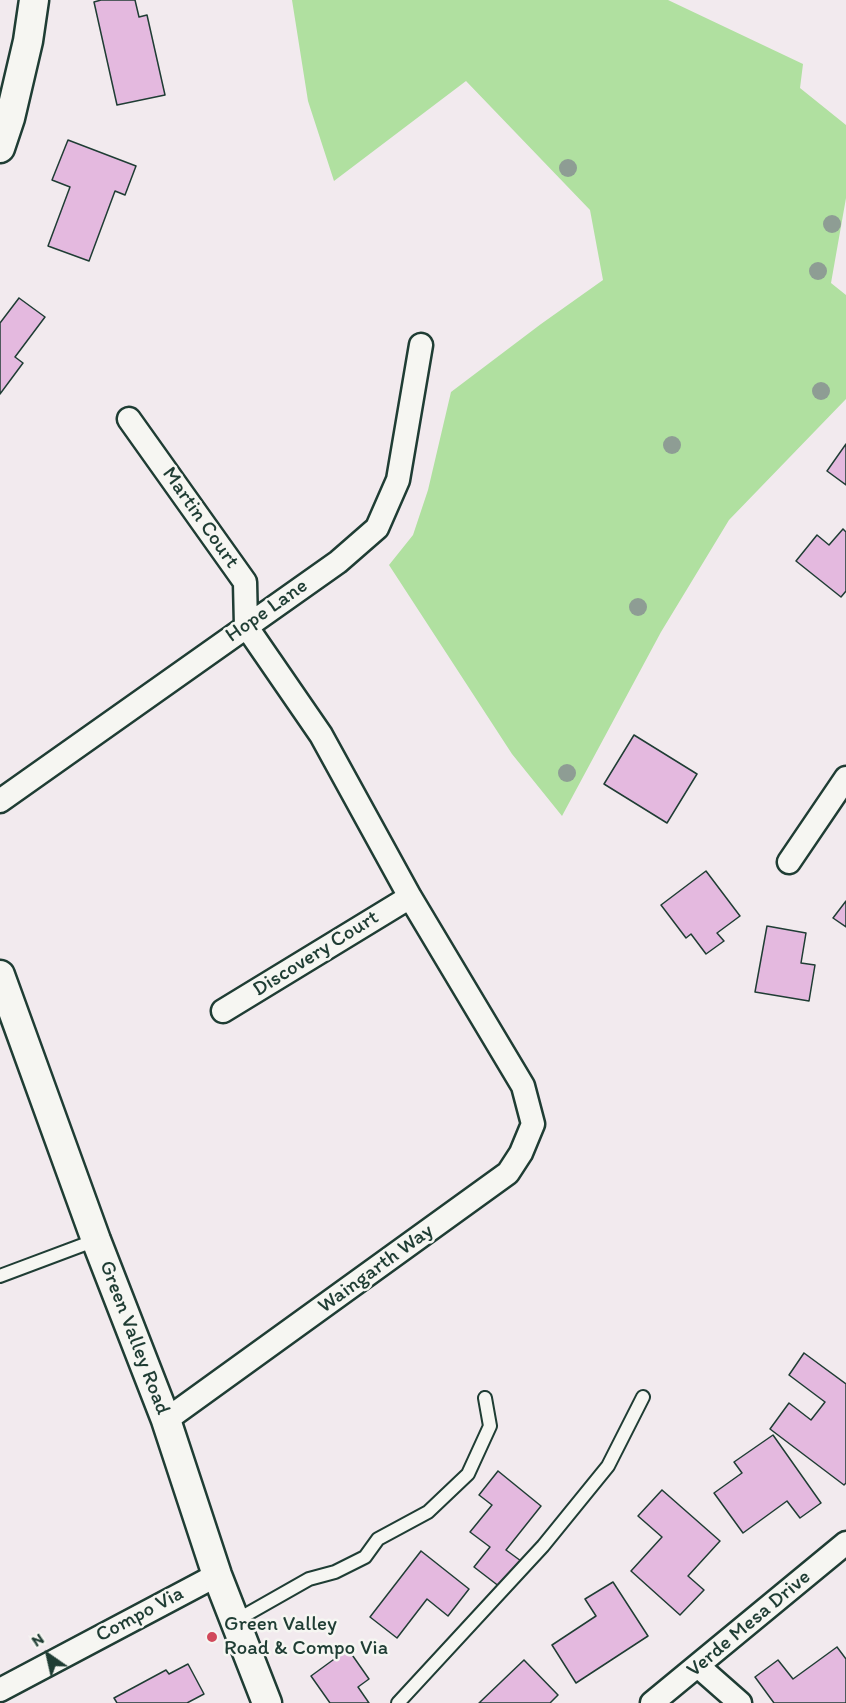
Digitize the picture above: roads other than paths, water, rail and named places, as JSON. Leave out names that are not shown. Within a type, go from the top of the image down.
[{"type":"street","points":[[0,148],[10,118],[28,41],[34,0]]},
{"type":"street","name":"Hope Lane","points":[[0,801],[338,562],[377,528],[398,480],[421,345]]},
{"type":"street","name":"Martin Court","points":[[129,419],[245,582],[246,626]]},
{"type":"street","name":"Waingarth Way","points":[[166,1420],[508,1173],[521,1153],[533,1124],[523,1086],[410,897],[321,735],[246,626]]},
{"type":"street","points":[[789,862],[846,778]]},
{"type":"street","name":"Discovery Court","points":[[223,1011],[410,897]]},
{"type":"street","name":"Green Valley Road","points":[[0,975],[96,1240],[166,1420],[218,1575],[267,1703]]},
{"type":"street","name":"Verde Mesa Drive","points":[[652,1703],[846,1544]]},
{"type":"street","name":"Compo Via","points":[[0,1690],[218,1575]]},
{"type":"street","points":[[698,1666],[740,1703]]},
{"type":"lane","points":[[0,1276],[96,1240]]},
{"type":"lane","points":[[398,1703],[543,1546],[608,1466],[643,1397]]},
{"type":"lane","points":[[235,1621],[309,1579],[335,1572],[365,1557],[378,1539],[428,1512],[468,1474],[490,1426],[484,1398]]},
{"type":"place","name":"Green Valley Road & Compo Via","points":[[212,1637]]}]
